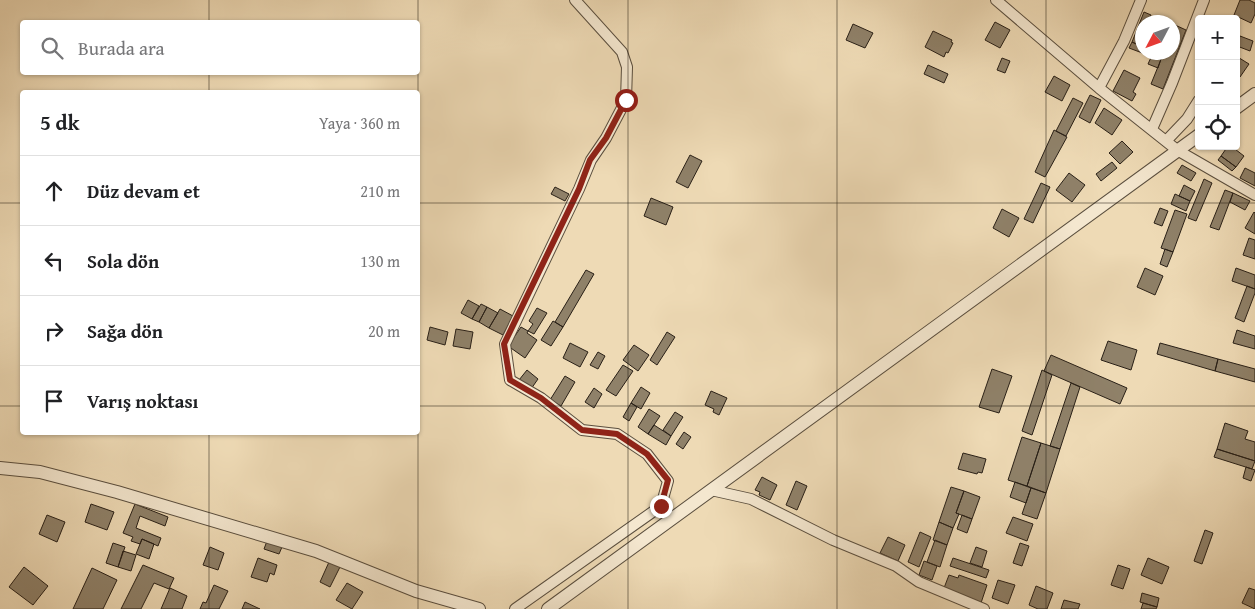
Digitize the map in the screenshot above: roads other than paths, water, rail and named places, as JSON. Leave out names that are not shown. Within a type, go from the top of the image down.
[{"type":"street","points":[[515,609],[661,506],[668,480],[647,454],[617,434],[582,430],[541,398],[510,380],[504,344],[579,189],[590,160],[606,138],[626,100],[627,67],[622,52],[575,0]]},
{"type":"street","points":[[996,0],[1099,88],[1177,150],[1255,194]]},
{"type":"street","points":[[1099,88],[1124,41],[1140,0]]},
{"type":"street","points":[[1152,129],[1204,0]]},
{"type":"street","points":[[1240,105],[1255,94]]},
{"type":"street","points":[[1166,141],[1187,119],[1196,105]]},
{"type":"street","points":[[548,609],[1195,138]]},
{"type":"street","points":[[0,468],[40,472],[117,492],[316,551],[416,591],[479,609]]},
{"type":"street","points":[[711,490],[751,499],[833,540],[896,566],[919,582],[984,609]]}]
